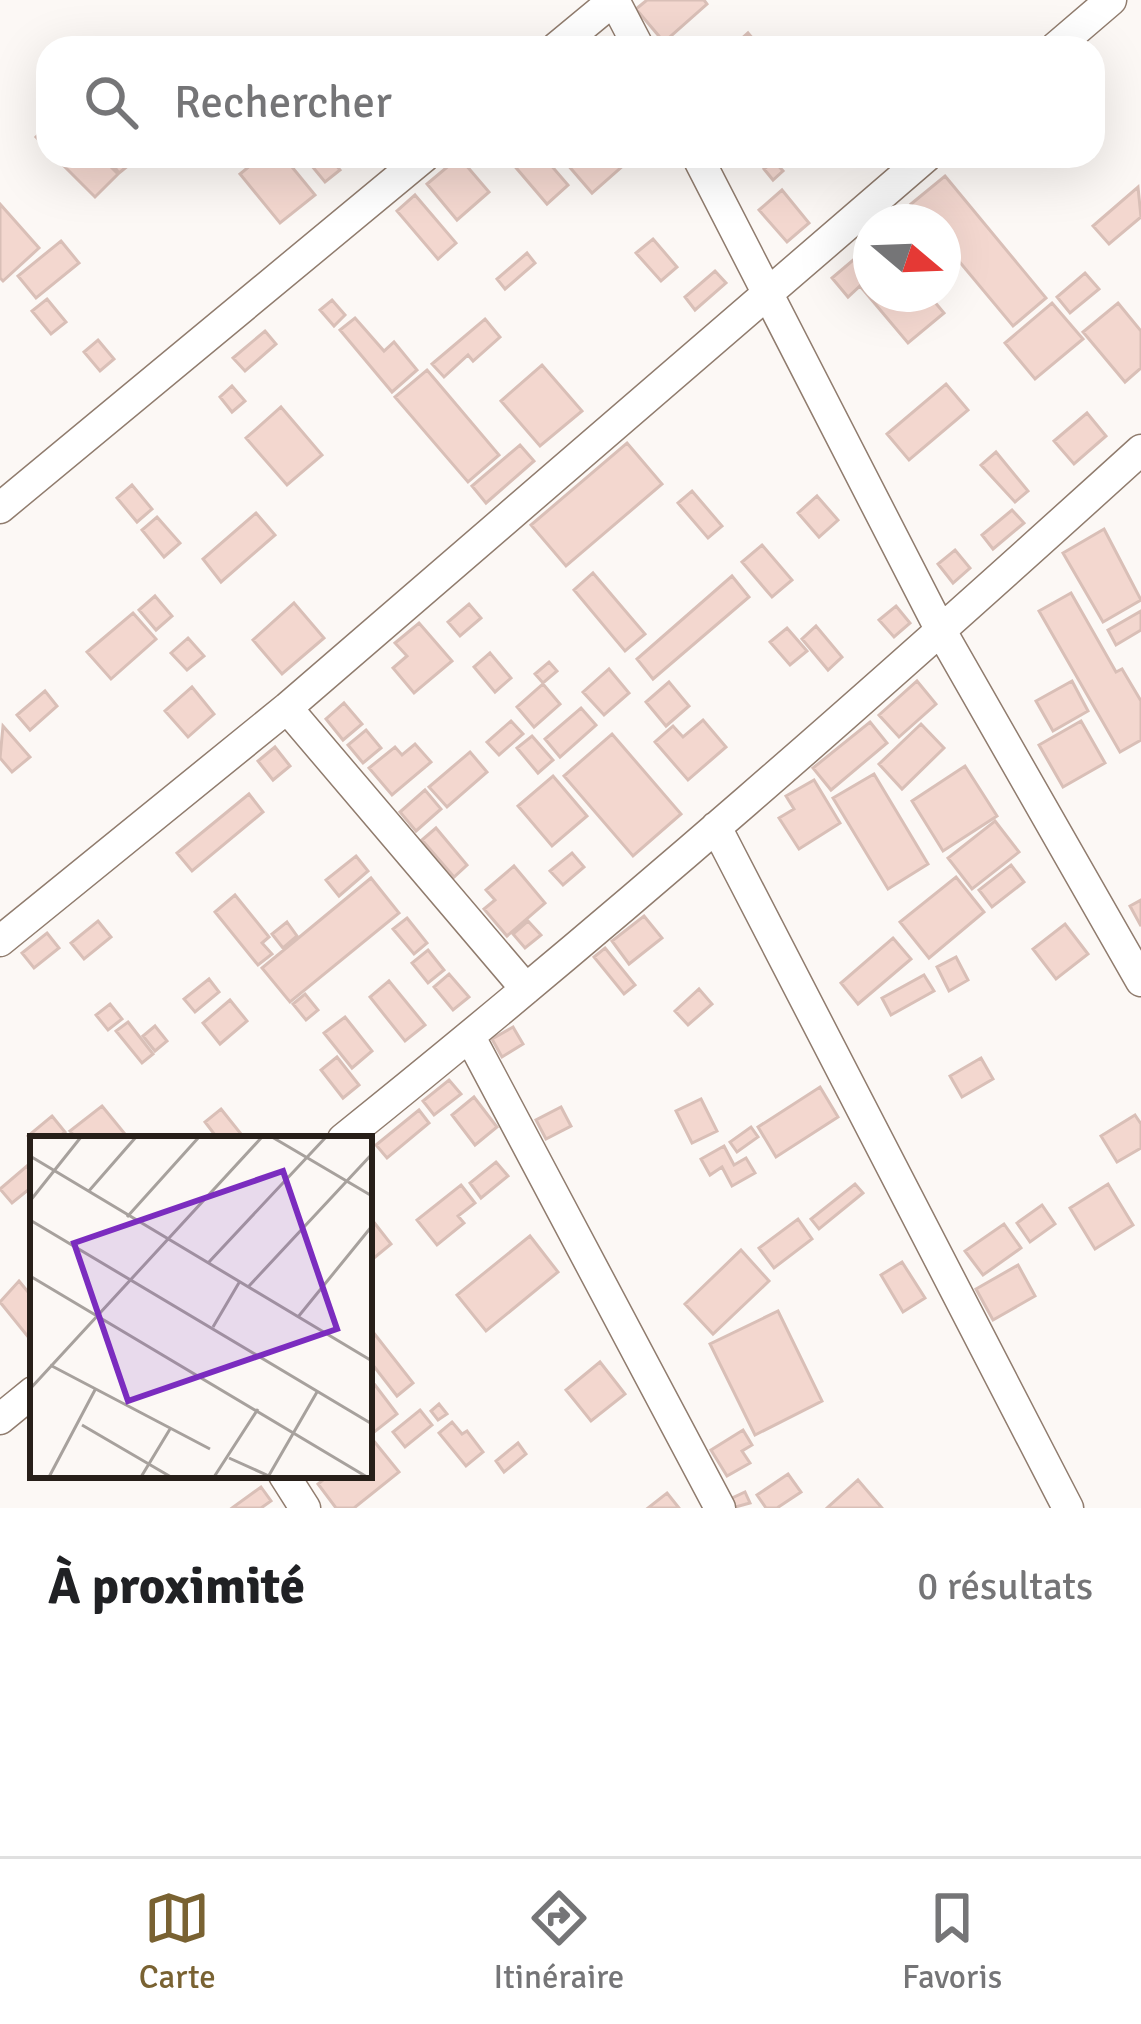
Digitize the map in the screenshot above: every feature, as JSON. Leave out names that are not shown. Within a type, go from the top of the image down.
[{"type":"street","points":[[570,36],[614,0],[633,36]]},
{"type":"street","points":[[1068,36],[1112,0]]},
{"type":"street","points":[[0,508],[411,168]]},
{"type":"street","points":[[703,168],[941,631],[1141,981]]},
{"type":"street","points":[[0,941],[287,709],[913,168]]},
{"type":"street","points":[[347,1136],[716,827],[1141,450]]},
{"type":"street","points":[[287,709],[526,988]]},
{"type":"street","points":[[716,827],[1068,1508]]},
{"type":"street","points":[[470,1037],[720,1508]]},
{"type":"street","points":[[0,1419],[30,1394]]},
{"type":"street","points":[[286,1478],[305,1508]]},
{"type":"building","points":[[647,0],[704,0],[707,4],[671,36],[659,36],[636,9]]},
{"type":"building","points":[[66,168],[112,168],[118,174],[95,197]]},
{"type":"building","points":[[247,168],[293,168],[315,195],[280,223],[240,174]]},
{"type":"building","points":[[314,168],[338,168],[340,170],[325,182]]},
{"type":"building","points":[[446,168],[468,168],[489,192],[457,220],[427,184]]},
{"type":"building","points":[[516,168],[553,168],[568,185],[547,204]]},
{"type":"building","points":[[570,168],[620,168],[592,193]]},
{"type":"building","points":[[780,168],[783,171],[773,180],[764,169]]},
{"type":"building","points":[[945,176],[1046,298],[1013,326],[961,264],[961,204],[911,204]]},
{"type":"building","points":[[1138,187],[1141,217],[1109,244],[1093,226]]},
{"type":"building","points":[[782,190],[809,223],[787,242],[759,210]]},
{"type":"building","points":[[415,195],[456,243],[438,259],[397,211]]},
{"type":"building","points":[[0,204],[39,248],[3,281],[0,278]]},
{"type":"building","points":[[653,239],[677,267],[661,281],[636,253]]},
{"type":"building","points":[[61,241],[79,263],[36,298],[18,276]]},
{"type":"building","points":[[527,253],[535,263],[505,289],[497,279]]},
{"type":"building","points":[[853,260],[853,292],[848,297],[832,278]]},
{"type":"building","points":[[715,271],[726,283],[695,310],[685,297]]},
{"type":"building","points":[[1085,273],[1099,289],[1070,313],[1057,297]]},
{"type":"building","points":[[47,299],[66,322],[51,334],[32,311]]},
{"type":"building","points":[[332,300],[345,315],[334,326],[320,310]]},
{"type":"building","points":[[1052,303],[1083,339],[1035,379],[1005,343]]},
{"type":"building","points":[[1118,303],[1141,331],[1141,368],[1125,382],[1083,332]]},
{"type":"building","points":[[882,312],[943,312],[944,313],[908,343]]},
{"type":"building","points":[[355,318],[384,351],[394,342],[417,370],[392,392],[340,330]]},
{"type":"building","points":[[485,319],[500,337],[473,361],[468,355],[444,377],[432,364]]},
{"type":"building","points":[[265,331],[276,344],[245,371],[233,358]]},
{"type":"building","points":[[98,340],[114,359],[100,371],[84,352]]},
{"type":"building","points":[[542,365],[582,411],[540,446],[501,401]]},
{"type":"building","points":[[427,370],[499,455],[468,482],[395,397]]},
{"type":"building","points":[[946,384],[968,410],[909,460],[887,434]]},
{"type":"building","points":[[232,386],[245,401],[232,412],[220,397]]},
{"type":"building","points":[[281,407],[322,455],[287,485],[246,438]]},
{"type":"building","points":[[1087,413],[1106,436],[1074,464],[1054,441]]},
{"type":"building","points":[[627,443],[662,484],[566,566],[531,525]]},
{"type":"building","points":[[520,445],[534,461],[486,503],[472,486]]},
{"type":"building","points":[[996,452],[1028,491],[1015,502],[981,465]]},
{"type":"building","points":[[132,485],[152,509],[137,522],[117,498]]},
{"type":"building","points":[[692,491],[722,526],[708,538],[678,503]]},
{"type":"building","points":[[817,496],[838,520],[819,537],[798,513]]},
{"type":"building","points":[[1012,510],[1024,523],[993,549],[982,535]]},
{"type":"building","points":[[256,513],[275,535],[221,582],[203,559]]},
{"type":"building","points":[[157,517],[180,543],[164,557],[142,530]]},
{"type":"building","points":[[1104,529],[1141,600],[1103,622],[1063,553]]},
{"type":"building","points":[[762,545],[792,580],[772,597],[742,562]]},
{"type":"building","points":[[955,550],[970,568],[953,583],[938,564]]},
{"type":"building","points":[[593,573],[645,634],[625,651],[574,590]]},
{"type":"building","points":[[732,576],[749,597],[653,679],[637,659]]},
{"type":"building","points":[[1071,593],[1116,672],[1122,669],[1141,701],[1141,740],[1120,752],[1039,611]]},
{"type":"building","points":[[155,596],[172,616],[156,630],[139,610]]},
{"type":"building","points":[[294,603],[324,638],[282,674],[253,640]]},
{"type":"building","points":[[469,604],[481,618],[460,636],[448,622]]},
{"type":"building","points":[[896,606],[910,623],[894,637],[879,620]]},
{"type":"building","points":[[1141,611],[1141,630],[1116,645],[1108,630]]},
{"type":"building","points":[[133,613],[156,639],[111,679],[87,652]]},
{"type":"building","points":[[419,623],[452,661],[414,693],[393,668],[407,656],[395,643]]},
{"type":"building","points":[[816,626],[842,657],[828,670],[802,639]]},
{"type":"building","points":[[787,628],[807,651],[790,665],[770,642]]},
{"type":"building","points":[[188,638],[204,656],[187,670],[171,653]]},
{"type":"building","points":[[490,653],[511,678],[495,692],[474,667]]},
{"type":"building","points":[[549,662],[557,671],[543,683],[535,674]]},
{"type":"building","points":[[609,669],[629,693],[604,715],[583,692]]},
{"type":"building","points":[[917,681],[936,704],[899,737],[879,715]]},
{"type":"building","points":[[1072,681],[1088,711],[1053,731],[1036,701]]},
{"type":"building","points":[[669,682],[689,706],[666,726],[646,702]]},
{"type":"building","points":[[543,684],[560,704],[534,727],[517,707]]},
{"type":"building","points":[[192,687],[214,714],[188,737],[165,711]]},
{"type":"building","points":[[45,691],[57,706],[30,730],[17,715]]},
{"type":"building","points":[[344,703],[362,724],[343,740],[326,719]]},
{"type":"building","points":[[581,708],[596,725],[560,757],[545,739]]},
{"type":"building","points":[[703,720],[726,747],[688,780],[655,742],[673,726],[683,737]]},
{"type":"building","points":[[511,721],[523,734],[499,755],[487,742]]},
{"type":"building","points":[[1081,721],[1105,763],[1063,787],[1039,745]]},
{"type":"building","points":[[870,722],[887,743],[831,790],[813,768]]},
{"type":"building","points":[[921,724],[944,748],[902,789],[879,764]]},
{"type":"building","points":[[3,726],[30,757],[12,772],[0,758]]},
{"type":"building","points":[[366,730],[381,748],[363,763],[348,745]]},
{"type":"building","points":[[612,734],[681,814],[633,856],[564,776]]},
{"type":"building","points":[[532,736],[553,760],[538,773],[517,748]]},
{"type":"building","points":[[415,744],[431,762],[392,795],[369,768],[395,747],[402,755]]},
{"type":"building","points":[[275,747],[290,766],[273,780],[258,761]]},
{"type":"building","points":[[470,752],[487,772],[447,807],[429,787]]},
{"type":"building","points":[[965,766],[997,816],[943,851],[912,801]]},
{"type":"building","points":[[874,774],[928,864],[888,889],[833,798]]},
{"type":"building","points":[[553,776],[587,816],[552,846],[518,806]]},
{"type":"building","points":[[814,780],[840,823],[799,849],[779,818],[794,809],[786,796]]},
{"type":"building","points":[[425,790],[441,809],[416,831],[400,812]]},
{"type":"building","points":[[249,794],[263,812],[192,871],[177,853]]},
{"type":"building","points":[[995,821],[1019,852],[972,889],[948,858]]},
{"type":"building","points":[[436,828],[467,865],[454,877],[422,840]]},
{"type":"building","points":[[572,853],[584,867],[563,885],[550,871]]},
{"type":"building","points":[[356,856],[368,871],[339,896],[326,880]]},
{"type":"building","points":[[1011,865],[1024,882],[992,907],[979,890]]},
{"type":"building","points":[[514,866],[545,903],[507,936],[484,909],[495,900],[486,890]]},
{"type":"building","points":[[956,877],[984,912],[929,958],[900,922]]},
{"type":"building","points":[[371,878],[399,913],[290,1002],[262,968]]},
{"type":"building","points":[[235,895],[269,937],[262,943],[272,954],[258,965],[215,912]]},
{"type":"building","points":[[1141,900],[1141,926],[1130,906]]},
{"type":"building","points":[[644,916],[662,938],[629,964],[612,941]]},
{"type":"building","points":[[407,918],[427,943],[414,954],[393,929]]},
{"type":"building","points":[[98,921],[111,937],[84,959],[71,943]]},
{"type":"building","points":[[528,921],[541,935],[525,948],[513,934]]},
{"type":"building","points":[[287,922],[297,936],[283,948],[272,934]]},
{"type":"building","points":[[1065,924],[1088,954],[1056,979],[1033,949]]},
{"type":"building","points":[[47,933],[59,948],[34,968],[22,953]]},
{"type":"building","points":[[893,938],[911,959],[858,1004],[841,983]]},
{"type":"building","points":[[605,948],[635,985],[624,994],[594,957]]},
{"type":"building","points":[[428,950],[444,970],[428,983],[412,963]]},
{"type":"building","points":[[956,957],[968,980],[949,991],[937,967]]},
{"type":"building","points":[[449,974],[469,997],[453,1010],[434,987]]},
{"type":"building","points":[[924,975],[934,991],[891,1015],[882,998]]},
{"type":"building","points":[[209,979],[219,992],[195,1012],[184,999]]},
{"type":"building","points":[[389,981],[425,1025],[405,1041],[370,997]]},
{"type":"building","points":[[699,989],[712,1004],[688,1025],[675,1011]]},
{"type":"building","points":[[305,994],[318,1010],[306,1020],[293,1004]]},
{"type":"building","points":[[230,1000],[247,1021],[220,1044],[203,1023]]},
{"type":"building","points":[[110,1004],[122,1019],[108,1030],[96,1015]]},
{"type":"building","points":[[345,1017],[372,1051],[352,1068],[324,1033]]},
{"type":"building","points":[[128,1022],[153,1054],[142,1063],[116,1031]]},
{"type":"building","points":[[155,1026],[167,1041],[155,1051],[143,1036]]},
{"type":"building","points":[[513,1027],[523,1044],[502,1057],[492,1039]]},
{"type":"building","points":[[337,1057],[359,1085],[343,1098],[321,1070]]},
{"type":"building","points":[[981,1058],[993,1079],[962,1097],[950,1076]]},
{"type":"building","points":[[449,1080],[461,1094],[434,1115],[423,1101]]},
{"type":"building","points":[[820,1087],[838,1117],[776,1157],[758,1127]]},
{"type":"building","points":[[474,1097],[497,1127],[475,1145],[452,1115]]},
{"type":"building","points":[[701,1099],[717,1131],[692,1143],[676,1111]]},
{"type":"building","points":[[102,1106],[127,1136],[74,1136],[70,1131]]},
{"type":"building","points":[[561,1107],[571,1126],[546,1139],[536,1120]]},
{"type":"building","points":[[221,1109],[243,1136],[216,1136],[205,1122]]},
{"type":"building","points":[[419,1110],[429,1123],[387,1158],[376,1145]]},
{"type":"building","points":[[1135,1115],[1141,1124],[1141,1148],[1117,1162],[1101,1136]]},
{"type":"building","points":[[52,1116],[65,1132],[60,1136],[28,1136]]},
{"type":"building","points":[[751,1127],[758,1137],[737,1152],[730,1142]]},
{"type":"building","points":[[724,1146],[734,1165],[746,1158],[755,1173],[732,1186],[722,1167],[710,1175],[701,1159]]},
{"type":"building","points":[[496,1162],[508,1176],[481,1198],[470,1183]]},
{"type":"building","points":[[27,1166],[30,1170],[30,1188],[12,1203],[0,1189]]},
{"type":"building","points":[[855,1184],[863,1193],[819,1229],[811,1219]]},
{"type":"building","points":[[1108,1184],[1133,1225],[1095,1249],[1070,1208]]},
{"type":"building","points":[[461,1185],[475,1203],[458,1216],[464,1223],[437,1245],[417,1220]]},
{"type":"building","points":[[1042,1205],[1055,1224],[1030,1242],[1017,1223]]},
{"type":"building","points":[[798,1219],[812,1239],[774,1268],[759,1248]]},
{"type":"building","points":[[372,1220],[391,1244],[372,1260]]},
{"type":"building","points":[[1004,1224],[1021,1248],[983,1275],[965,1251]]},
{"type":"building","points":[[530,1236],[558,1272],[486,1331],[457,1295]]},
{"type":"building","points":[[741,1250],[769,1281],[713,1334],[685,1304]]},
{"type":"building","points":[[902,1262],[925,1298],[903,1312],[881,1275]]},
{"type":"building","points":[[1018,1265],[1035,1296],[993,1320],[976,1289]]},
{"type":"building","points":[[19,1281],[30,1294],[30,1337],[29,1338],[0,1302]]},
{"type":"building","points":[[778,1311],[822,1401],[755,1435],[710,1344]]},
{"type":"building","points":[[372,1333],[413,1383],[397,1396],[372,1364]]},
{"type":"building","points":[[600,1362],[625,1394],[591,1421],[566,1390]]},
{"type":"building","points":[[372,1387],[397,1414],[373,1433],[372,1432]]},
{"type":"building","points":[[439,1404],[447,1414],[438,1420],[431,1411]]},
{"type":"building","points":[[420,1410],[432,1425],[405,1447],[393,1432]]},
{"type":"building","points":[[452,1422],[462,1434],[467,1431],[483,1452],[466,1466],[439,1433]]},
{"type":"building","points":[[743,1430],[752,1445],[742,1451],[750,1463],[727,1476],[711,1450]]},
{"type":"building","points":[[372,1441],[399,1472],[354,1508],[336,1508],[318,1484],[325,1478],[372,1478]]},
{"type":"building","points":[[518,1443],[526,1454],[504,1472],[496,1461]]},
{"type":"building","points":[[788,1474],[801,1492],[777,1508],[766,1508],[757,1495]]},
{"type":"building","points":[[858,1480],[882,1508],[827,1508]]},
{"type":"building","points":[[261,1487],[271,1501],[261,1508],[232,1508]]},
{"type":"building","points":[[745,1492],[750,1503],[732,1508],[728,1500]]},
{"type":"building","points":[[667,1493],[679,1508],[648,1508]]}]
